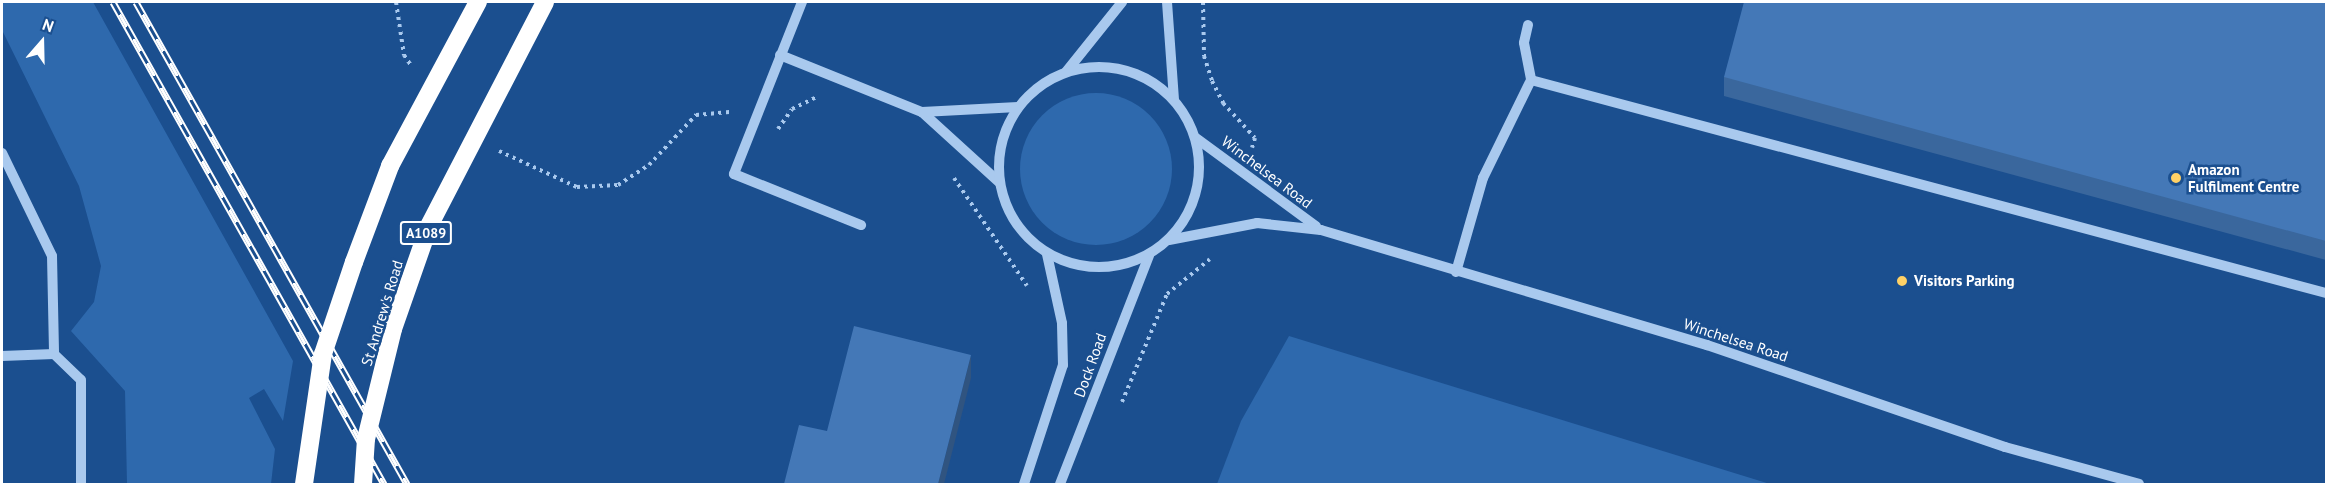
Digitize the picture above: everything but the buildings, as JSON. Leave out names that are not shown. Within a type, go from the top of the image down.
[{"type":"highway","points":[[304,484],[323,354],[354,262],[390,166],[478,2]]},
{"type":"highway","name":"St Andrew's Road","points":[[363,484],[366,439],[393,329],[429,226],[545,2]]},
{"type":"street","points":[[802,2],[734,174],[861,225]]},
{"type":"street","points":[[1122,2],[1066,72],[1039,86],[1018,107],[1003,139],[999,182],[1015,224],[1047,254],[1080,266],[1116,267],[1149,256],[1169,240],[1194,204],[1200,159],[1196,138],[1174,100],[1167,2]]},
{"type":"street","points":[[1456,272],[1483,178],[1531,80],[1524,44],[1528,25]]},
{"type":"street","points":[[780,55],[922,112],[999,182]]},
{"type":"street","points":[[1066,72],[1125,70],[1174,100]]},
{"type":"street","points":[[1531,80],[2326,293]]},
{"type":"street","points":[[922,112],[1018,107]]},
{"type":"street","name":"Winchelsea Road","points":[[1196,138],[1321,230]]},
{"type":"street","points":[[2,153],[52,256],[54,354],[81,380],[81,484]]},
{"type":"street","name":"Winchelsea Road","points":[[1169,240],[1257,223],[1321,230],[1707,345],[2005,447],[2139,484]]},
{"type":"street","name":"Dock Road","points":[[1024,484],[1063,365],[1062,323],[1047,254]]},
{"type":"street","name":"Dock Road","points":[[1060,484],[1149,256]]},
{"type":"street","points":[[2,356],[54,354]]},
{"type":"path","points":[[1203,2],[1204,56],[1212,81],[1223,103],[1255,138],[1242,174]]},
{"type":"path","points":[[1119,409],[1167,294],[1212,257],[1223,228]]},
{"type":"shaded area","points":[[2,2],[93,2],[293,361],[283,421],[264,389],[249,398],[275,449],[271,484],[127,484],[125,391],[71,331],[94,302],[101,266],[79,186],[2,30]]},
{"type":"shaded area","points":[[1096,93],[1125,99],[1150,115],[1166,140],[1172,169],[1166,198],[1150,223],[1125,239],[1096,245],[1067,239],[1042,223],[1026,198],[1020,169],[1026,140],[1042,115],[1067,99]]},
{"type":"shaded area","points":[[1289,336],[1770,484],[1217,484],[1241,421]]},
{"type":"railway","points":[[113,2],[384,484]]},
{"type":"railway","points":[[136,2],[407,484]]},
{"type":"place","name":"Amazon Fulfilment Centre","points":[[2176,178]]},
{"type":"place","name":"Visitors Parking","points":[[1902,281]]}]
